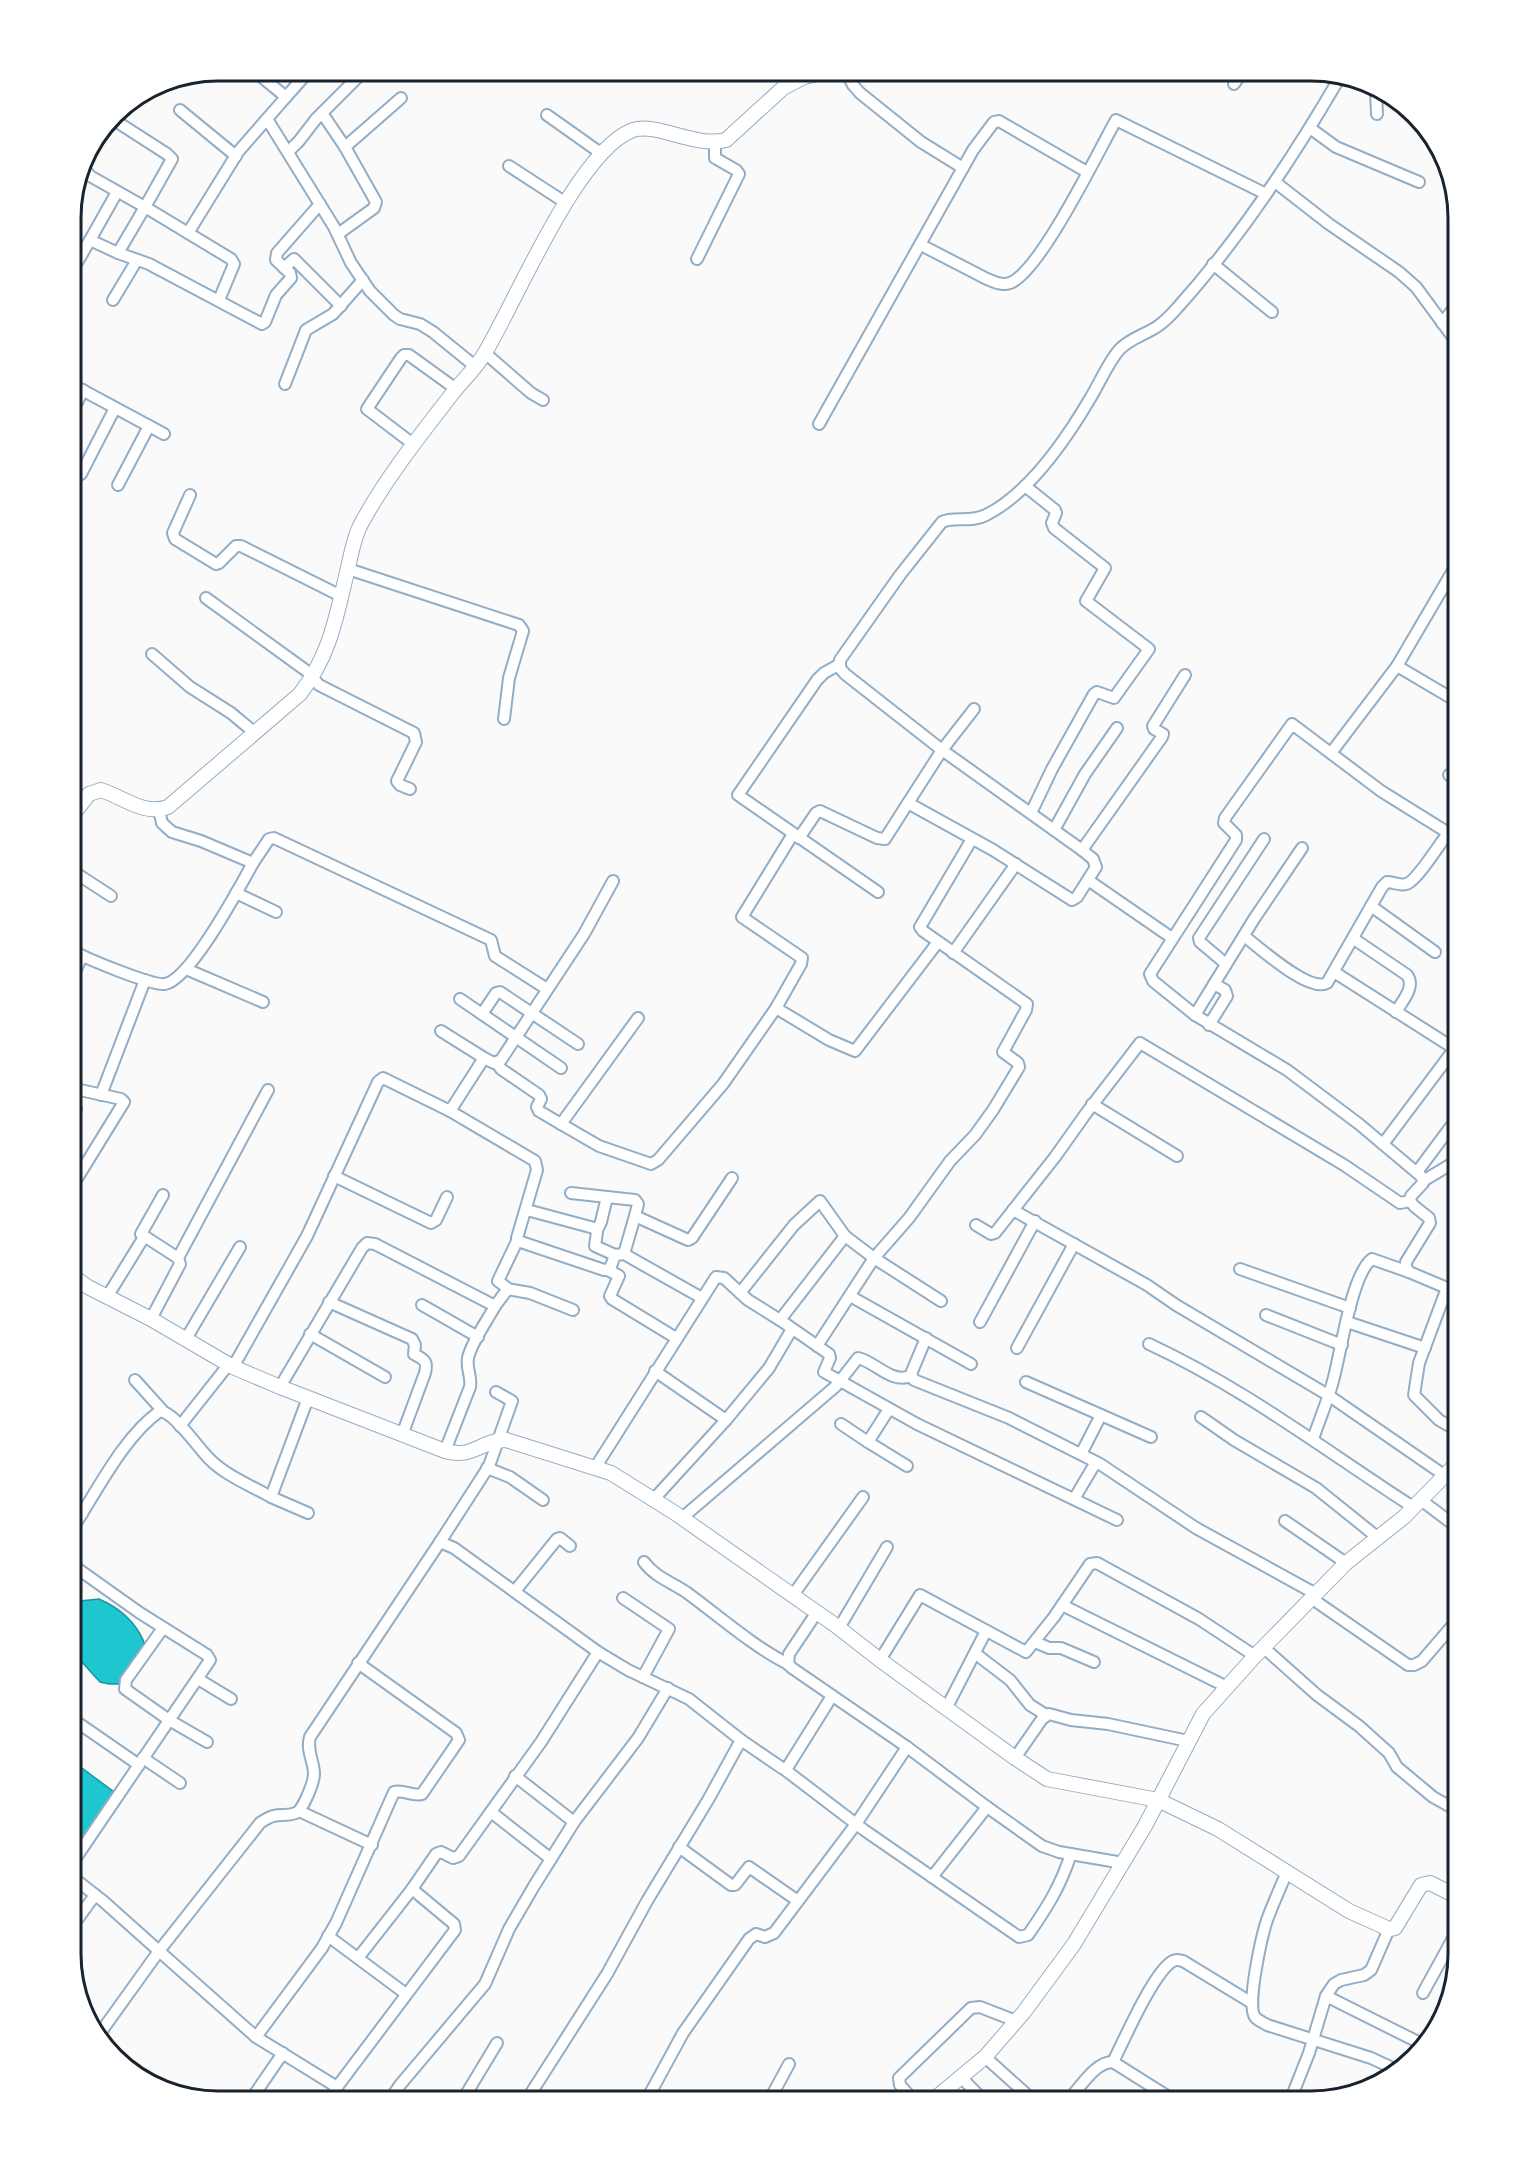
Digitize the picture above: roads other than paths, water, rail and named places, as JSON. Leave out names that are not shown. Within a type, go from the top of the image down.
[{"type":"street","points":[[268,81],[286,97]]},
{"type":"street","points":[[188,233],[248,139],[300,81]]},
{"type":"street","points":[[288,152],[353,81]]},
{"type":"street","points":[[81,802],[89,795],[101,790],[140,807],[159,810],[168,807],[300,694],[313,678],[328,646],[360,525],[413,444],[476,367],[566,203],[602,154],[621,136],[635,129],[650,129],[705,142],[715,143],[726,140],[735,134],[766,102],[783,88],[796,81]]},
{"type":"street","points":[[851,81],[860,93],[921,142],[963,168]]},
{"type":"street","points":[[908,803],[1016,864],[1072,900],[1077,897],[1096,867],[1095,862],[1082,850],[942,750],[845,674],[840,669],[843,653],[900,574],[942,522],[967,520],[986,515],[1012,498],[1051,456],[1119,351],[1128,342],[1158,326],[1167,318],[1213,264],[1275,182],[1336,84]]},
{"type":"street","points":[[1376,97],[1377,114]]},
{"type":"street","points":[[345,147],[400,98]]},
{"type":"street","points":[[180,110],[236,156]]},
{"type":"street","points":[[322,113],[345,147],[376,202],[374,208],[338,234]]},
{"type":"street","points":[[547,115],[602,154]]},
{"type":"street","points":[[267,119],[338,234],[351,262],[370,291],[394,315],[400,319],[420,324],[433,332],[476,367]]},
{"type":"street","points":[[819,424],[963,168],[994,122],[999,120],[1087,171]]},
{"type":"street","points":[[921,245],[998,284],[1010,283],[1032,264],[1048,243],[1116,120],[1266,194]]},
{"type":"street","points":[[118,253],[171,163],[170,156],[120,123]]},
{"type":"street","points":[[1310,128],[1342,150],[1419,182]]},
{"type":"street","points":[[697,259],[739,174],[715,158],[715,143]]},
{"type":"street","points":[[509,166],[566,203]]},
{"type":"street","points":[[88,174],[233,261],[219,300]]},
{"type":"street","points":[[1275,182],[1329,224],[1399,272],[1416,287],[1448,331]]},
{"type":"street","points":[[81,255],[117,192]]},
{"type":"street","points":[[90,240],[149,264],[260,323],[264,323],[276,295],[291,278],[290,273],[276,260],[277,253],[320,204]]},
{"type":"street","points":[[284,268],[294,259],[341,306]]},
{"type":"street","points":[[113,300],[137,260]]},
{"type":"street","points":[[1213,264],[1272,312]]},
{"type":"street","points":[[285,384],[306,330],[324,321],[341,306],[363,280]]},
{"type":"street","points":[[1442,323],[1448,316]]},
{"type":"street","points":[[485,353],[531,393],[543,400]]},
{"type":"street","points":[[413,444],[367,409],[401,358],[404,355],[409,356],[456,389]]},
{"type":"street","points":[[81,394],[83,390],[164,434]]},
{"type":"street","points":[[81,474],[115,408]]},
{"type":"street","points":[[118,485],[149,426]]},
{"type":"street","points":[[1025,486],[1056,512],[1052,523],[1054,528],[1105,568],[1086,601],[1149,649],[1113,698],[1097,692],[1094,694],[1052,769],[1031,813]]},
{"type":"street","points":[[190,495],[173,532],[175,539],[216,564],[236,546],[242,546],[341,596]]},
{"type":"street","points":[[348,568],[519,625],[523,632],[509,678],[504,719]]},
{"type":"street","points":[[1331,753],[1397,666],[1448,579]]},
{"type":"street","points":[[206,598],[308,672],[319,685],[416,736],[416,742],[397,782],[410,789]]},
{"type":"street","points":[[152,654],[190,687],[231,713],[255,733]]},
{"type":"street","points":[[840,664],[817,680],[738,793],[739,796],[878,892]]},
{"type":"street","points":[[1397,666],[1448,696]]},
{"type":"street","points":[[1082,850],[1162,738],[1163,734],[1153,726],[1185,675]]},
{"type":"street","points":[[441,1030],[484,1058],[496,1063],[501,1069],[539,1095],[541,1099],[537,1107],[539,1111],[599,1146],[646,1164],[655,1164],[723,1084],[776,1008],[801,964],[802,958],[743,918],[742,915],[796,836],[820,811],[878,838],[885,839],[942,750],[974,709]]},
{"type":"street","points":[[1244,936],[1298,976],[1322,986],[1327,983],[1334,972],[1382,887],[1387,882],[1407,884],[1411,882],[1448,832],[1381,791],[1295,725],[1290,725],[1225,818],[1224,823],[1236,835],[1236,840],[1151,971],[1151,978],[1195,1015],[1287,1070],[1383,1144],[1420,1176]]},
{"type":"street","points":[[1054,830],[1085,774],[1117,728]]},
{"type":"street","points":[[159,810],[162,823],[172,832],[201,841],[253,863]]},
{"type":"street","points":[[82,956],[154,984],[172,982],[196,956],[253,863],[270,838],[274,838],[491,940],[495,956],[547,989]]},
{"type":"street","points":[[817,1346],[874,1258],[909,1218],[950,1161],[975,1135],[1019,1067],[1004,1052],[1027,1004],[921,929],[921,924],[972,839]]},
{"type":"street","points":[[1227,964],[1200,942],[1199,938],[1264,839]]},
{"type":"street","points":[[1195,1015],[1302,848]]},
{"type":"street","points":[[953,953],[1016,864]]},
{"type":"street","points":[[81,876],[111,896]]},
{"type":"street","points":[[1088,880],[1172,938]]},
{"type":"street","points":[[496,1063],[501,1060],[584,934],[613,881]]},
{"type":"street","points":[[236,892],[276,912]]},
{"type":"street","points":[[1371,906],[1435,952]]},
{"type":"street","points":[[1354,939],[1411,980],[1411,986],[1396,1012]]},
{"type":"street","points":[[776,1008],[829,1040],[855,1052],[938,942]]},
{"type":"street","points":[[186,969],[263,1002]]},
{"type":"street","points":[[1334,972],[1448,1042]]},
{"type":"street","points":[[101,1095],[145,980]]},
{"type":"street","points":[[1209,1025],[1227,996],[1225,990],[1214,984]]},
{"type":"street","points":[[482,1014],[498,992],[578,1044]]},
{"type":"street","points":[[460,999],[561,1068]]},
{"type":"street","points":[[561,1124],[638,1018]]},
{"type":"street","points":[[976,1225],[994,1234],[1056,1157],[1136,1045],[1142,1043],[1344,1165],[1400,1203],[1410,1201]]},
{"type":"street","points":[[450,1111],[484,1058]]},
{"type":"street","points":[[1383,1144],[1448,1059]]},
{"type":"street","points":[[180,1426],[231,1365],[307,1236],[380,1079],[385,1079],[450,1111],[535,1161],[537,1170],[527,1210],[517,1240],[498,1281],[507,1289],[530,1293],[573,1310]]},
{"type":"street","points":[[81,1090],[121,1099],[124,1102],[81,1167]]},
{"type":"street","points":[[178,1258],[268,1090]]},
{"type":"street","points":[[1092,1104],[1177,1156]]},
{"type":"street","points":[[1410,1201],[1420,1176],[1448,1133]]},
{"type":"street","points":[[1420,1176],[1448,1164]]},
{"type":"street","points":[[334,1176],[431,1223],[436,1220],[447,1197]]},
{"type":"street","points":[[635,1216],[690,1239],[732,1178]]},
{"type":"street","points":[[571,1193],[635,1200],[638,1204],[619,1254],[608,1270]]},
{"type":"street","points":[[151,1318],[180,1264],[178,1258],[144,1237],[142,1231],[163,1195]]},
{"type":"street","points":[[607,1197],[602,1222],[597,1230],[595,1246],[619,1254],[702,1298]]},
{"type":"street","points":[[740,1293],[794,1226],[820,1201],[845,1236],[940,1301]]},
{"type":"street","points":[[1409,1272],[1406,1262],[1430,1221],[1410,1201]]},
{"type":"street","points":[[527,1210],[597,1230]]},
{"type":"street","points":[[1013,1210],[1147,1285],[1176,1305],[1328,1395],[1444,1475]]},
{"type":"street","points":[[980,1322],[1035,1221]]},
{"type":"street","points":[[780,1320],[845,1236]]},
{"type":"street","points":[[107,1297],[144,1237]]},
{"type":"street","points":[[517,1240],[608,1270],[619,1276],[610,1296],[612,1299],[676,1338]]},
{"type":"street","points":[[280,1387],[362,1248],[370,1243],[495,1306]]},
{"type":"street","points":[[1017,1348],[1074,1244]]},
{"type":"street","points":[[186,1339],[240,1247]]},
{"type":"street","points":[[1313,1439],[1328,1395],[1350,1308],[1365,1263],[1372,1259],[1447,1288],[1425,1348],[1414,1386],[1414,1395],[1439,1420],[1448,1425]]},
{"type":"street","points":[[1240,1269],[1350,1308]]},
{"type":"street","points":[[595,1468],[713,1280],[720,1276],[740,1293],[830,1356],[824,1372],[840,1382],[890,1409],[1117,1520]]},
{"type":"street","points":[[81,1281],[107,1297],[151,1318],[231,1365],[280,1387],[445,1450],[464,1454],[506,1440],[611,1473],[682,1518],[793,1595],[1047,1779],[1158,1800],[1218,1829],[1349,1911],[1389,1929],[1395,1928],[1420,1885],[1430,1883],[1448,1892]]},
{"type":"street","points":[[445,1450],[470,1387],[468,1359],[495,1306],[507,1289]]},
{"type":"street","points":[[850,1296],[971,1364]]},
{"type":"street","points":[[330,1302],[412,1339],[415,1345],[414,1354],[427,1362],[402,1434]]},
{"type":"street","points":[[422,1305],[478,1337]]},
{"type":"street","points":[[1266,1315],[1342,1345]]},
{"type":"street","points":[[1347,1322],[1425,1348]]},
{"type":"street","points":[[653,1500],[726,1420],[769,1368],[792,1329]]},
{"type":"street","points":[[310,1334],[385,1377]]},
{"type":"street","points":[[911,1376],[926,1338]]},
{"type":"street","points":[[1149,1344],[1212,1376],[1313,1439],[1346,1464],[1448,1522]]},
{"type":"street","points":[[682,1518],[840,1382],[858,1358],[895,1377],[911,1376]]},
{"type":"street","points":[[655,1371],[726,1420]]},
{"type":"street","points":[[911,1376],[914,1380],[1009,1418],[1116,1472],[1196,1528],[1314,1596],[1408,1665],[1422,1661],[1448,1631]]},
{"type":"street","points":[[135,1380],[219,1468],[271,1497],[308,1513]]},
{"type":"street","points":[[1026,1382],[1151,1437]]},
{"type":"street","points":[[299,1811],[313,1781],[313,1768],[308,1752],[310,1737],[488,1467],[512,1401],[496,1392]]},
{"type":"street","points":[[271,1497],[308,1398]]},
{"type":"street","points":[[868,1442],[890,1409]]},
{"type":"street","points":[[82,1514],[128,1442],[145,1422],[162,1410]]},
{"type":"street","points":[[1081,1454],[1101,1415]]},
{"type":"street","points":[[1200,1416],[1234,1440],[1316,1488],[1377,1537]]},
{"type":"street","points":[[841,1424],[907,1466]]},
{"type":"street","points":[[1074,1499],[1096,1462]]},
{"type":"street","points":[[488,1467],[510,1477],[543,1500]]},
{"type":"street","points":[[945,2091],[985,2056],[1016,2021],[1074,1944],[1158,1800],[1203,1714],[1259,1651],[1346,1563],[1417,1503],[1448,1471]]},
{"type":"street","points":[[793,1595],[863,1497]]},
{"type":"street","points":[[1285,1521],[1346,1563]]},
{"type":"street","points":[[515,1591],[557,1539],[560,1538],[570,1546]]},
{"type":"street","points":[[440,1542],[454,1548],[598,1652],[689,1699],[856,1824],[1014,1935],[1024,1937],[1028,1935],[1057,1891],[1071,1854]]},
{"type":"street","points":[[839,1628],[887,1547]]},
{"type":"street","points":[[644,1562],[655,1574],[683,1590],[762,1649],[788,1664],[907,1747],[987,1808],[1042,1846],[1122,1863]]},
{"type":"street","points":[[880,1660],[920,1595],[1024,1652],[1029,1651],[1090,1564],[1102,1564],[1259,1651],[1359,1726],[1389,1753],[1397,1767],[1433,1797],[1448,1805]]},
{"type":"street","points":[[81,1572],[209,1657],[209,1664],[81,1849]]},
{"type":"street","points":[[623,1598],[669,1629],[643,1677]]},
{"type":"street","points":[[1062,1605],[1227,1687]]},
{"type":"street","points":[[788,1664],[789,1654],[817,1612]]},
{"type":"street","points":[[163,1628],[124,1684],[128,1692],[207,1742]]},
{"type":"street","points":[[947,1707],[986,1631]]},
{"type":"street","points":[[1035,1642],[1049,1648],[1061,1648],[1094,1662]]},
{"type":"street","points":[[358,1959],[436,1854],[441,1852],[453,1858],[459,1856],[541,1742],[598,1652]]},
{"type":"street","points":[[976,1654],[1010,1680],[1030,1705],[1046,1715],[1107,1724],[1185,1745]]},
{"type":"street","points":[[256,2037],[328,1936],[372,1845],[394,1792],[400,1791],[417,1796],[422,1794],[459,1740],[456,1733],[358,1663]]},
{"type":"street","points":[[198,1679],[231,1699]]},
{"type":"street","points":[[396,2091],[485,1984],[509,1929],[551,1859],[574,1822],[638,1738],[668,1688]]},
{"type":"street","points":[[784,1769],[832,1695]]},
{"type":"street","points":[[1015,1758],[1046,1715]]},
{"type":"street","points":[[81,1725],[180,1783]]},
{"type":"street","points":[[532,2091],[607,1974],[741,1740]]},
{"type":"street","points":[[651,2091],[683,2033],[749,1939],[756,1934],[765,1937],[771,1935],[856,1824],[907,1747]]},
{"type":"street","points":[[515,1776],[574,1822]]},
{"type":"street","points":[[932,1877],[987,1808]]},
{"type":"street","points":[[103,2029],[159,1951],[260,1823],[269,1816],[299,1811],[372,1845]]},
{"type":"street","points":[[491,1812],[551,1859]]},
{"type":"street","points":[[679,1847],[732,1885],[735,1885],[749,1867],[798,1901]]},
{"type":"street","points":[[1287,1872],[1267,1921],[1261,1944],[1252,2003],[1255,2018],[1267,2025],[1314,2038],[1389,2067]]},
{"type":"street","points":[[81,1885],[256,2037],[338,2087]]},
{"type":"street","points":[[335,2091],[455,1929],[454,1924],[412,1889]]},
{"type":"street","points":[[81,1919],[102,1901]]},
{"type":"street","points":[[1294,2091],[1314,2038],[1326,1996],[1334,1984],[1341,1980],[1359,1977],[1371,1970],[1389,1929]]},
{"type":"street","points":[[328,1936],[406,1994]]},
{"type":"street","points":[[1423,1993],[1448,1947]]},
{"type":"street","points":[[1113,2062],[1157,1978],[1175,1960],[1183,1961],[1252,2003]]},
{"type":"street","points":[[1326,1996],[1417,2041]]},
{"type":"street","points":[[905,2091],[898,2083],[899,2078],[971,2008],[980,2007],[1016,2021]]},
{"type":"street","points":[[468,2091],[497,2043]]},
{"type":"street","points":[[257,2091],[283,2053]]},
{"type":"street","points":[[985,2056],[1023,2091]]},
{"type":"street","points":[[1077,2091],[1097,2068],[1106,2062],[1113,2062],[1158,2091]]},
{"type":"street","points":[[774,2091],[789,2064]]},
{"type":"street","points":[[961,2078],[974,2091]]},
{"type":"water","points":[[99,1599],[114,1607],[126,1616],[144,1642],[120,1684],[100,1682],[81,1661],[81,1601]]},
{"type":"water","points":[[82,1768],[114,1792],[81,1842]]}]
